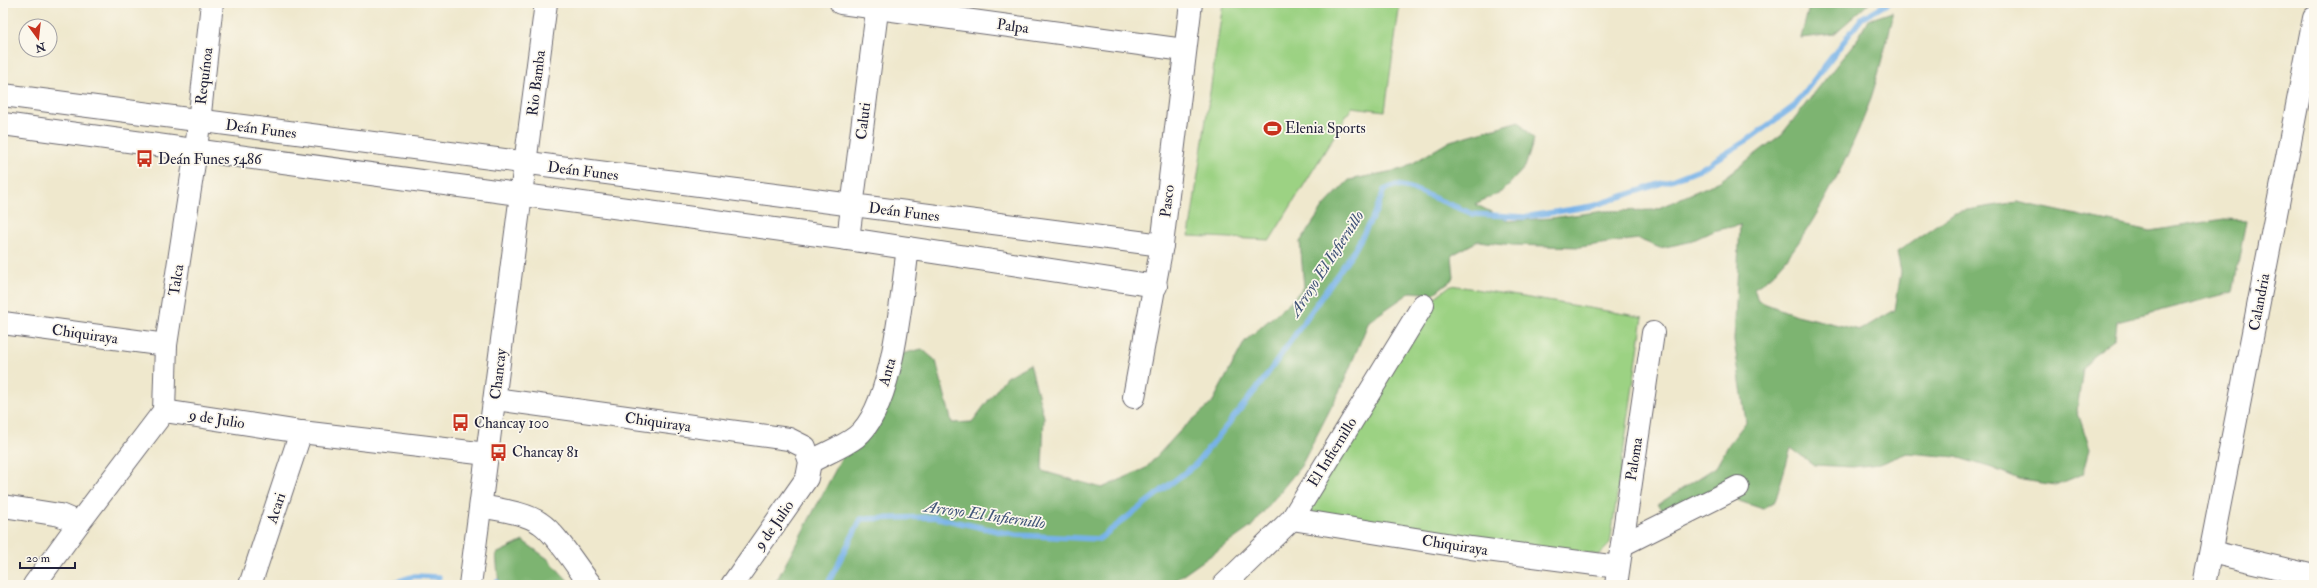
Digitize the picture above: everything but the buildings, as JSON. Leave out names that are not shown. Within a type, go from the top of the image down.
[{"type":"street","name":"Requínoa","points":[[196,150],[212,3]]},
{"type":"street","name":"Rio Bamba","points":[[526,163],[546,3]]},
{"type":"street","name":"Palpa","points":[[841,3],[878,5],[1184,50]]},
{"type":"street","name":"Pasco","points":[[1134,398],[1156,286],[1162,245],[1184,50],[1191,3]]},
{"type":"street","name":"Caluti","points":[[848,239],[878,5]]},
{"type":"street","name":"Calandria","points":[[2204,585],[2314,18]]},
{"type":"street","name":"Deán Funes","points":[[3,95],[1162,245]]},
{"type":"street","name":"Deán Funes","points":[[3,124],[521,196],[848,239],[1156,286]]},
{"type":"street","name":"Talca","points":[[164,411],[166,345],[196,150]]},
{"type":"street","name":"Chancay","points":[[470,585],[526,163]]},
{"type":"street","name":"Anta","points":[[810,462],[856,437],[872,417],[890,370],[908,248]]},
{"type":"street","name":"El Infiernillo","points":[[1224,585],[1292,519],[1423,305]]},
{"type":"street","name":"Chiquiraya","points":[[3,323],[166,345]]},
{"type":"street","name":"Paloma","points":[[1617,576],[1653,333]]},
{"type":"street","name":"Chiquiraya","points":[[495,399],[789,439],[805,447],[810,462]]},
{"type":"street","points":[[34,585],[164,411]]},
{"type":"street","name":"9 de Julio","points":[[164,411],[301,432],[487,454]]},
{"type":"street","name":"Acari","points":[[250,585],[301,432]]},
{"type":"street","name":"9 de Julio","points":[[732,585],[807,478],[810,462]]},
{"type":"street","points":[[1622,545],[1738,487]]},
{"type":"street","points":[[3,506],[60,516],[79,523]]},
{"type":"street","points":[[481,506],[524,516],[540,522],[549,531],[590,585]]},
{"type":"street","name":"Chiquiraya","points":[[1292,519],[1471,548],[1617,576]]},
{"type":"street","points":[[2211,552],[2314,576]]},
{"type":"green space","name":"Elenia Sports","points":[[1223,3],[1400,3],[1385,111],[1352,107],[1270,240],[1189,236]]},
{"type":"green space","points":[[1810,3],[1869,3],[1834,34],[1801,38]]},
{"type":"green space","points":[[1892,12],[1892,21],[1874,90],[1847,156],[1804,235],[1787,258],[1770,276],[1754,288],[1758,301],[1796,315],[1860,330],[1895,310],[1901,272],[1897,252],[1955,212],[2017,202],[2150,231],[2224,219],[2246,220],[2233,292],[2117,322],[2115,339],[2092,356],[2083,369],[2077,410],[2090,449],[2083,474],[2056,485],[2022,480],[1992,468],[1956,457],[1907,453],[1879,464],[1853,467],[1814,465],[1791,448],[1775,502],[1763,509],[1727,497],[1669,514],[1657,505],[1716,467],[1729,444],[1746,422],[1734,340],[1740,225],[1713,231],[1689,242],[1660,248],[1638,239],[1580,247],[1513,245],[1478,241],[1452,255],[1454,278],[1433,294],[1411,292],[1369,321],[1343,384],[1301,466],[1251,527],[1169,585],[773,585],[846,450],[901,354],[922,349],[936,361],[952,423],[972,422],[1006,377],[1030,364],[1044,417],[1042,471],[1102,488],[1146,468],[1181,430],[1212,403],[1245,341],[1292,300],[1304,287],[1300,242],[1324,206],[1349,180],[1403,169],[1450,141],[1519,121],[1534,139],[1525,167],[1503,191],[1475,204],[1509,221],[1551,218],[1604,211],[1654,210],[1720,181],[1782,134],[1858,38],[1868,20]]},
{"type":"green space","points":[[1451,285],[1643,317],[1610,544],[1599,555],[1317,516],[1307,510],[1430,301]]},
{"type":"green space","points":[[523,541],[548,559],[572,585],[499,585],[496,554]]},
{"type":"waterway","name":"Arroyo El Infiernillo","points":[[827,585],[861,519],[934,517],[1015,535],[1099,539],[1196,464],[1262,382],[1355,249],[1376,211],[1384,190],[1396,185],[1410,188],[1473,214],[1524,217],[1593,206],[1674,179],[1702,168],[1749,139],[1793,107],[1862,18],[1888,3]]},
{"type":"waterway","name":"Arroyo El Infiernillo","points":[[386,585],[414,576],[439,577]]},
{"type":"waterway","name":"Arroyo El Infiernillo","points":[[497,582],[500,585]]},
{"type":"place","name":"Elenia Sports","points":[[1272,128]]},
{"type":"place","name":"Deán Funes 5486","points":[[145,159]]},
{"type":"place","name":"Chancay 100","points":[[461,423]]},
{"type":"place","name":"Chancay 81","points":[[499,452]]}]
